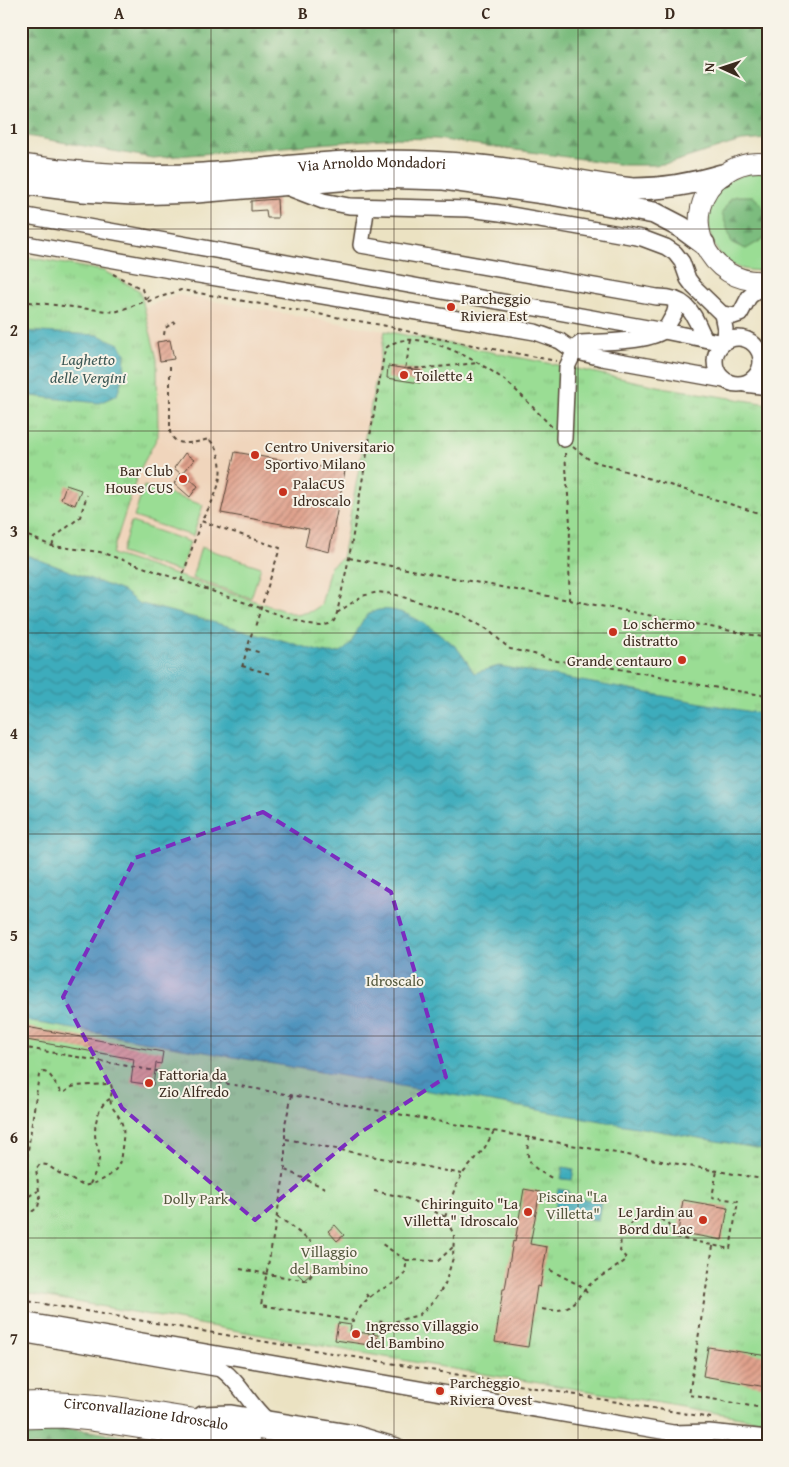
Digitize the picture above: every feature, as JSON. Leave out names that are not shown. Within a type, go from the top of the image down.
[{"type":"highway","name":"Via Arnoldo Mondadori","points":[[21,165],[80,173],[156,175],[209,174],[331,163],[374,161],[434,162],[513,170],[633,189],[674,187],[722,175]]},
{"type":"highway","name":"Via Arnoldo Mondadori","points":[[21,183],[83,191],[133,194],[196,192],[376,177],[444,179],[509,187],[654,213],[681,227],[704,244]]},
{"type":"main road","points":[[764,163],[738,166],[722,175],[709,189],[701,207],[699,226],[704,244],[715,261],[731,274],[750,280],[768,280]]},
{"type":"main road","name":"Circonvallazione Idroscalo","points":[[21,1402],[76,1402],[167,1414],[359,1446]]},
{"type":"main road","name":"Circonvallazione Idroscalo","points":[[21,1419],[61,1418],[92,1421],[253,1446]]},
{"type":"street","points":[[281,184],[323,201],[349,206],[470,209],[642,238],[666,247],[675,253],[682,262],[688,279],[694,287],[722,314],[734,316],[740,314],[749,297],[768,280]]},
{"type":"street","points":[[366,212],[361,245],[657,297],[666,296],[683,302],[690,310],[705,339]]},
{"type":"street","points":[[21,215],[723,343]]},
{"type":"street","points":[[21,243],[535,332],[560,341],[571,357]]},
{"type":"street","points":[[564,440],[571,357],[577,346],[581,343],[645,338],[664,331],[677,308],[675,300]]},
{"type":"street","points":[[745,306],[747,335],[758,350],[762,363],[756,376],[745,384]]},
{"type":"street","points":[[722,314],[725,329],[723,343]]},
{"type":"street","points":[[768,346],[736,338],[723,343],[718,348],[715,362],[719,375],[730,384],[745,384],[768,388]]},
{"type":"street","points":[[571,357],[602,358],[724,380]]},
{"type":"street","points":[[21,1320],[673,1433],[708,1446]]},
{"type":"street","points":[[21,1334],[221,1368],[266,1419]]},
{"type":"street","points":[[167,1414],[230,1413],[354,1433],[397,1446]]},
{"type":"street","points":[[673,1433],[709,1432],[768,1438]]},
{"type":"path","points":[[112,273],[142,289],[146,300]]},
{"type":"path","points":[[146,300],[146,302],[181,290],[386,326],[426,336],[571,357]]},
{"type":"path","points":[[21,301],[114,312],[146,300],[150,296]]},
{"type":"path","points":[[164,335],[165,328],[175,322]]},
{"type":"path","points":[[411,340],[406,369],[478,362]]},
{"type":"path","points":[[21,533],[52,546],[100,552],[309,625],[321,626],[329,624],[334,621],[337,613],[385,349],[388,345],[411,340],[430,342],[478,362],[508,383],[564,440],[590,460],[768,516]]},
{"type":"path","points":[[170,366],[170,432],[174,440],[181,443],[209,439],[216,449],[221,464],[220,482],[211,505],[201,520],[181,581]]},
{"type":"path","points":[[564,440],[570,523],[569,600]]},
{"type":"path","points":[[52,546],[55,537],[80,517],[87,495]]},
{"type":"path","points":[[201,520],[280,548],[242,666],[271,674]]},
{"type":"path","points":[[348,558],[768,638]]},
{"type":"path","points":[[337,613],[362,596],[378,592],[393,594],[462,615],[487,629],[510,648],[557,661],[585,663],[768,696]]},
{"type":"path","points":[[247,649],[262,653]]},
{"type":"path","points":[[21,1048],[768,1180]]},
{"type":"path","points":[[21,1164],[27,1157],[39,1075],[47,1072],[57,1088],[63,1093],[76,1086],[112,1085],[112,1094],[110,1099],[103,1105],[97,1123],[98,1164],[90,1184]]},
{"type":"path","points":[[292,1095],[285,1124],[285,1170],[261,1305],[353,1321],[356,1313],[369,1298],[398,1281],[405,1272],[406,1260]]},
{"type":"path","points":[[21,1201],[25,1208],[33,1211],[36,1209],[39,1203],[36,1169],[40,1164],[47,1165],[84,1186],[109,1176],[119,1164],[124,1135],[121,1121],[110,1099]]},
{"type":"path","points":[[445,1217],[456,1185],[462,1174],[484,1149],[494,1131]]},
{"type":"path","points":[[529,1137],[527,1148],[529,1163],[538,1171],[554,1179]]},
{"type":"path","points":[[285,1139],[462,1174]]},
{"type":"path","points":[[285,1170],[325,1188]]},
{"type":"path","points":[[542,1309],[552,1311],[568,1307],[594,1281],[627,1259],[620,1251],[621,1235],[630,1224],[644,1217],[658,1218],[667,1223],[672,1228],[675,1237],[730,1249],[738,1201],[712,1197],[717,1171]]},
{"type":"path","points":[[21,1194],[29,1196],[38,1191]]},
{"type":"path","points":[[373,1334],[377,1320],[389,1323],[419,1315],[434,1301],[444,1284],[452,1258],[454,1235],[445,1217],[403,1197],[374,1191]]},
{"type":"path","points":[[276,1217],[287,1223],[311,1242]]},
{"type":"path","points":[[382,1244],[406,1260],[438,1261],[453,1247]]},
{"type":"path","points":[[713,1245],[689,1395],[768,1409]]},
{"type":"path","points":[[240,1269],[307,1281],[314,1272]]},
{"type":"path","points":[[550,1270],[581,1286],[590,1295]]},
{"type":"path","points":[[366,1294],[369,1298]]},
{"type":"path","points":[[21,1300],[719,1419]]},
{"type":"highlighted area","points":[[263,812],[391,892],[446,1077],[358,1134],[255,1220],[122,1108],[63,997],[135,858]]},
{"type":"shaded area","name":"Centro Universitario Sportivo Milano","points":[[178,295],[385,331],[342,558],[330,567],[321,605],[312,611],[297,615],[111,554],[138,473],[158,436],[145,307]]},
{"type":"green space","points":[[21,21],[735,21],[768,27],[768,139],[742,141],[670,163],[654,165],[625,165],[436,139],[391,138],[153,158],[21,135]]},
{"type":"green space","points":[[757,172],[768,173],[768,270],[756,271],[737,267],[726,260],[718,251],[712,240],[709,228],[709,215],[718,191],[727,182],[741,175]]},
{"type":"green space","points":[[753,196],[764,208],[768,209],[768,239],[763,239],[746,249],[732,243],[722,213],[731,198]]},
{"type":"green space","name":"Idroscalo","points":[[21,256],[104,271],[140,291],[157,359],[158,436],[138,473],[112,554],[297,615],[312,611],[321,605],[330,567],[342,558],[385,331],[667,388],[768,404],[768,1422],[405,1361],[21,1292]]},
{"type":"green space","points":[[144,486],[203,505],[193,536],[134,517]]},
{"type":"green space","points":[[131,522],[190,542],[180,572],[121,553]]},
{"type":"green space","points":[[201,547],[261,567],[251,598],[192,578]]},
{"type":"green space","points":[[32,1426],[89,1431],[188,1446],[21,1446],[21,1427]]},
{"type":"green space","points":[[704,1439],[768,1444],[768,1446],[724,1446],[720,1443]]},
{"type":"water","name":"Laghetto delle Vergini","points":[[21,331],[98,335],[119,344],[125,353],[124,373],[117,395],[99,403],[21,395]]},
{"type":"water","name":"Idroscalo","points":[[21,553],[123,591],[138,603],[323,652],[338,653],[344,650],[353,639],[364,618],[370,613],[378,610],[393,610],[418,620],[450,641],[460,651],[474,673],[499,666],[768,715],[768,1150],[21,1020]]},
{"type":"water","points":[[563,1167],[574,1169],[572,1180],[561,1179]]},
{"type":"water","points":[[558,1189],[569,1191],[570,1197],[601,1202],[598,1220],[554,1213]]},
{"type":"building","points":[[277,199],[278,218],[267,218],[266,210],[251,211],[251,201]]},
{"type":"building","points":[[170,340],[174,359],[160,361],[157,342]]},
{"type":"building","name":"Toilette 4","points":[[388,366],[421,371],[420,383],[387,378]]},
{"type":"building","name":"PalaCUS Idroscalo","points":[[235,452],[345,471],[329,552],[305,546],[309,529],[221,513]]},
{"type":"building","name":"Bar Club House CUS","points":[[185,453],[194,460],[183,473],[198,486],[190,497],[174,483],[181,474],[174,468]]},
{"type":"building","points":[[66,485],[81,490],[75,505],[61,499]]},
{"type":"building","points":[[21,1026],[163,1052],[161,1064],[156,1063],[153,1085],[131,1082],[134,1059],[21,1039]]},
{"type":"building","points":[[524,1189],[540,1192],[530,1244],[547,1247],[540,1287],[537,1286],[528,1347],[495,1342],[503,1289],[505,1289],[513,1241],[515,1242]]},
{"type":"building","name":"Le Jardin au Bord du Lac","points":[[683,1200],[728,1208],[722,1240],[678,1232]]},
{"type":"building","points":[[335,1225],[344,1235],[337,1241],[328,1231]]},
{"type":"building","points":[[302,1265],[311,1274],[304,1280],[295,1271]]},
{"type":"building","name":"Ingresso Villaggio del Bambino","points":[[338,1323],[351,1325],[350,1331],[378,1335],[376,1346],[335,1340]]},
{"type":"building","points":[[708,1347],[768,1356],[766,1387],[703,1376]]},
{"type":"place","name":"Parcheggio Riviera Est","points":[[451,307]]},
{"type":"place","name":"Toilette 4","points":[[404,375]]},
{"type":"place","name":"Centro Universitario Sportivo Milano","points":[[255,455]]},
{"type":"place","name":"Bar Club House CUS","points":[[183,479]]},
{"type":"place","name":"PalaCUS Idroscalo","points":[[283,492]]},
{"type":"place","name":"Lo schermo distratto","points":[[613,632]]},
{"type":"place","name":"Grande centauro","points":[[682,660]]},
{"type":"place","name":"Fattoria da Zio Alfredo","points":[[149,1083]]},
{"type":"place","name":"Chiringuito \"La Villetta\" Idroscalo","points":[[528,1212]]},
{"type":"place","name":"Le Jardin au Bord du Lac","points":[[703,1220]]},
{"type":"place","name":"Ingresso Villaggio del Bambino","points":[[356,1334]]},
{"type":"place","name":"Parcheggio Riviera Ovest","points":[[440,1391]]},
{"type":"park label","name":"Dolly Park","points":[[196,1198]]},
{"type":"park label","name":"Piscina \"La Villetta\"","points":[[573,1204]]},
{"type":"park label","name":"Villaggio del Bambino","points":[[329,1260]]}]
